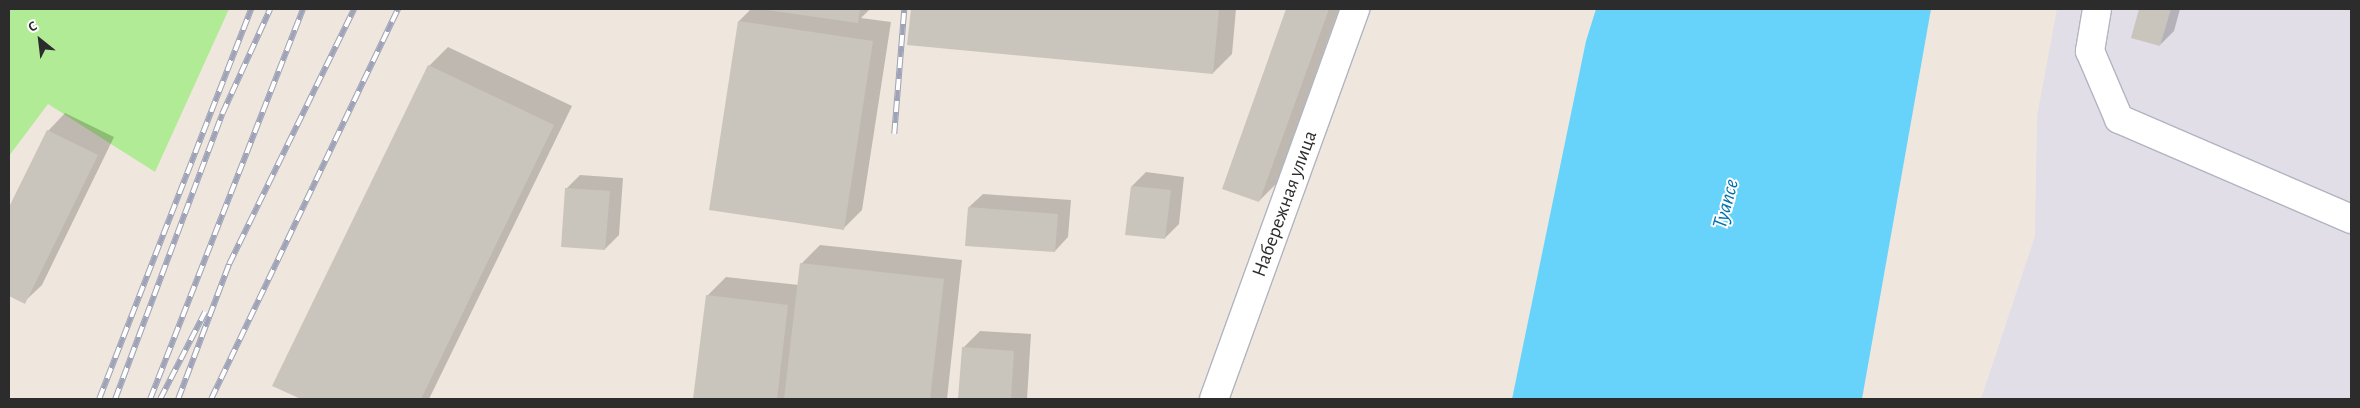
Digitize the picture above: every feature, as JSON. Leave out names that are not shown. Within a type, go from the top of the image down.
[{"type":"street","name":"Набережная улица","points":[[1214,399],[1355,9]]},
{"type":"street","points":[[2096,9],[2090,51],[2119,119],[2351,219]]},
{"type":"shaded area","points":[[2057,9],[2351,9],[2351,399],[1981,399],[2035,236],[2037,116]]},
{"type":"green space","points":[[9,9],[229,9],[155,172],[48,104],[9,156]]},
{"type":"water","name":"Туапсе","points":[[1596,9],[1931,9],[1862,399],[1512,399],[1586,41]]},
{"type":"building","points":[[761,9],[860,9],[858,23]]},
{"type":"building","points":[[911,9],[1219,9],[1213,74],[907,45]]},
{"type":"building","points":[[1286,9],[1329,9],[1259,202],[1222,189]]},
{"type":"building","points":[[2139,9],[2171,9],[2160,46],[2131,38]]},
{"type":"building","points":[[738,21],[873,41],[844,230],[709,210]]},
{"type":"building","points":[[428,65],[554,125],[421,399],[301,399],[272,386]]},
{"type":"building","points":[[47,130],[98,155],[25,304],[9,296],[9,207]]},
{"type":"building","points":[[1131,186],[1171,190],[1165,239],[1125,235]]},
{"type":"building","points":[[565,188],[610,191],[605,250],[561,247]]},
{"type":"building","points":[[968,207],[1058,214],[1055,252],[965,246]]},
{"type":"building","points":[[800,263],[944,279],[930,399],[784,399]]},
{"type":"building","points":[[706,295],[788,305],[777,399],[693,399]]},
{"type":"building","points":[[962,347],[1014,351],[1011,399],[958,399]]},
{"type":"railway","points":[[99,399],[251,9]]},
{"type":"railway","points":[[115,399],[222,114],[270,9]]},
{"type":"railway","points":[[150,399],[303,9]]},
{"type":"railway","points":[[178,399],[229,264],[354,9]]},
{"type":"railway","points":[[211,399],[398,9]]},
{"type":"railway","points":[[894,134],[904,9]]},
{"type":"railway","points":[[160,399],[205,312]]}]
